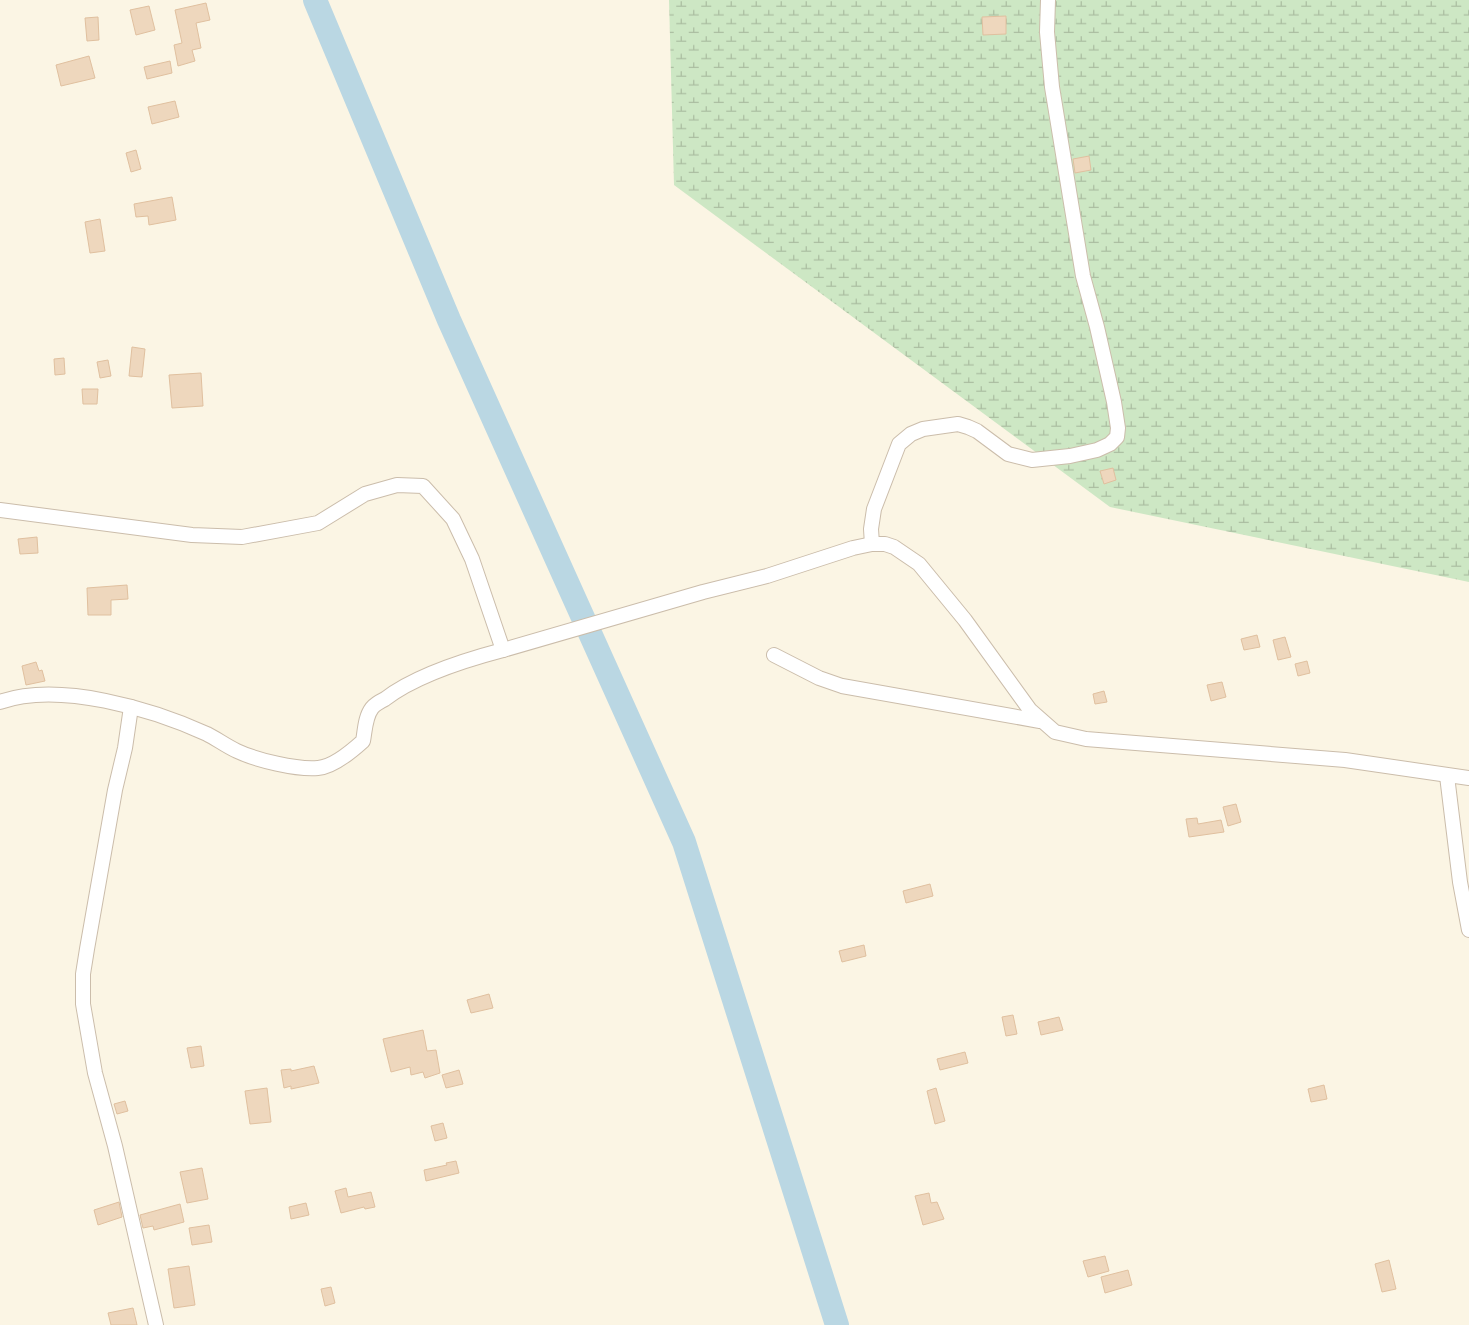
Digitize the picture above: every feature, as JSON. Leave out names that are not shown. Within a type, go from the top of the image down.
[{"type":"street","points":[[872,544],[871,529],[877,501],[899,444],[910,434],[923,429],[958,424],[968,426],[1008,454],[1032,460],[1070,456],[1097,450],[1110,444],[1117,437],[1118,428],[1114,402],[1097,326],[1083,276],[1052,87],[1047,32],[1048,0]]},
{"type":"street","points":[[0,510],[192,535],[242,536],[318,523],[366,494],[397,486],[423,486],[453,519],[472,559],[504,650]]},
{"type":"street","points":[[0,702],[11,698],[53,695],[101,700],[131,707],[208,734],[238,752],[282,765],[320,768],[345,757],[363,742],[366,721],[373,708],[394,692],[444,669],[480,656],[703,592],[767,576],[853,548],[872,544],[894,547],[919,564],[965,620],[1030,710],[1055,732],[1086,739],[1345,760],[1469,778]]},
{"type":"street","points":[[774,655],[819,678],[842,686],[1041,721]]},
{"type":"street","points":[[131,707],[87,949],[83,974],[83,1004],[95,1073],[115,1146],[156,1325]]},
{"type":"street","points":[[1447,776],[1460,882],[1469,930]]},
{"type":"green space","points":[[669,0],[1469,0],[1469,582],[1110,507],[674,185]]},
{"type":"building","points":[[206,3],[210,20],[196,23],[201,48],[192,50],[195,61],[178,66],[174,45],[182,43],[175,10]]},
{"type":"building","points":[[149,6],[155,30],[136,35],[130,10]]},
{"type":"building","points":[[1006,16],[1006,34],[983,35],[982,17]]},
{"type":"building","points":[[98,17],[99,40],[87,41],[85,18]]},
{"type":"building","points":[[89,56],[95,78],[61,86],[56,65]]},
{"type":"building","points":[[170,61],[172,73],[147,79],[144,67]]},
{"type":"building","points":[[175,101],[179,117],[152,124],[148,107]]},
{"type":"building","points":[[136,150],[141,169],[131,172],[126,153]]},
{"type":"building","points":[[1089,156],[1091,170],[1075,173],[1073,159]]},
{"type":"building","points":[[172,197],[176,220],[149,225],[148,216],[136,217],[134,204]]},
{"type":"building","points":[[100,219],[105,251],[90,253],[85,222]]},
{"type":"building","points":[[132,347],[145,349],[142,377],[129,376]]},
{"type":"building","points":[[64,358],[65,374],[55,375],[54,359]]},
{"type":"building","points":[[108,360],[111,376],[100,378],[97,362]]},
{"type":"building","points":[[201,373],[203,406],[172,408],[169,375]]},
{"type":"building","points":[[82,389],[98,389],[97,404],[83,404]]},
{"type":"building","points":[[1113,468],[1116,480],[1104,484],[1100,471]]},
{"type":"building","points":[[37,537],[38,553],[20,554],[18,539]]},
{"type":"building","points":[[127,585],[128,599],[111,600],[111,615],[88,615],[87,588]]},
{"type":"building","points":[[1257,635],[1260,647],[1244,650],[1241,639]]},
{"type":"building","points":[[1285,637],[1291,657],[1278,660],[1273,640]]},
{"type":"building","points":[[1307,661],[1310,673],[1298,676],[1295,664]]},
{"type":"building","points":[[36,662],[39,671],[42,670],[45,681],[26,685],[22,666]]},
{"type":"building","points":[[1222,682],[1226,697],[1211,701],[1207,685]]},
{"type":"building","points":[[1104,691],[1107,702],[1095,704],[1093,694]]},
{"type":"building","points":[[1236,804],[1241,822],[1228,826],[1223,807]]},
{"type":"building","points":[[1197,818],[1198,824],[1221,820],[1224,832],[1189,837],[1186,819]]},
{"type":"building","points":[[930,884],[933,896],[906,903],[903,891]]},
{"type":"building","points":[[864,945],[866,956],[842,962],[839,951]]},
{"type":"building","points":[[489,994],[493,1008],[471,1013],[467,1000]]},
{"type":"building","points":[[1013,1015],[1017,1034],[1006,1036],[1002,1017]]},
{"type":"building","points":[[1059,1017],[1063,1030],[1041,1035],[1038,1022]]},
{"type":"building","points":[[423,1030],[427,1051],[436,1050],[440,1073],[425,1078],[423,1072],[411,1075],[410,1067],[391,1072],[383,1039]]},
{"type":"building","points":[[201,1046],[204,1066],[191,1068],[187,1048]]},
{"type":"building","points":[[965,1052],[968,1063],[940,1070],[937,1059]]},
{"type":"building","points":[[314,1066],[319,1083],[291,1089],[291,1086],[284,1088],[281,1070],[291,1069],[291,1071]]},
{"type":"building","points":[[459,1070],[463,1084],[446,1088],[442,1075]]},
{"type":"building","points":[[1324,1085],[1327,1099],[1311,1102],[1308,1089]]},
{"type":"building","points":[[267,1088],[271,1122],[250,1124],[245,1091]]},
{"type":"building","points":[[936,1088],[945,1121],[935,1124],[927,1091]]},
{"type":"building","points":[[125,1101],[128,1111],[117,1114],[114,1104]]},
{"type":"building","points":[[443,1123],[447,1138],[435,1141],[431,1126]]},
{"type":"building","points":[[456,1161],[459,1173],[426,1181],[424,1170]]},
{"type":"building","points":[[202,1168],[208,1199],[187,1203],[180,1172]]},
{"type":"building","points":[[346,1188],[348,1197],[371,1192],[375,1207],[365,1209],[364,1207],[341,1213],[335,1191]]},
{"type":"building","points":[[929,1193],[931,1203],[937,1202],[944,1219],[923,1225],[915,1196]]},
{"type":"building","points":[[119,1202],[122,1217],[98,1225],[94,1210]]},
{"type":"building","points":[[306,1203],[309,1215],[291,1219],[289,1207]]},
{"type":"building","points":[[180,1204],[184,1222],[154,1230],[153,1226],[143,1228],[140,1215]]},
{"type":"building","points":[[209,1225],[212,1242],[192,1245],[189,1228]]},
{"type":"building","points":[[1105,1256],[1109,1271],[1088,1277],[1083,1261]]},
{"type":"building","points":[[1389,1260],[1396,1289],[1382,1292],[1375,1264]]},
{"type":"building","points":[[189,1266],[195,1305],[174,1308],[168,1269]]},
{"type":"building","points":[[1128,1270],[1132,1285],[1105,1293],[1101,1277]]},
{"type":"building","points":[[331,1287],[335,1303],[325,1306],[321,1289]]},
{"type":"building","points":[[133,1308],[137,1325],[111,1325],[108,1313]]},
{"type":"waterway","points":[[315,0],[449,320],[684,842],[837,1325]]}]
